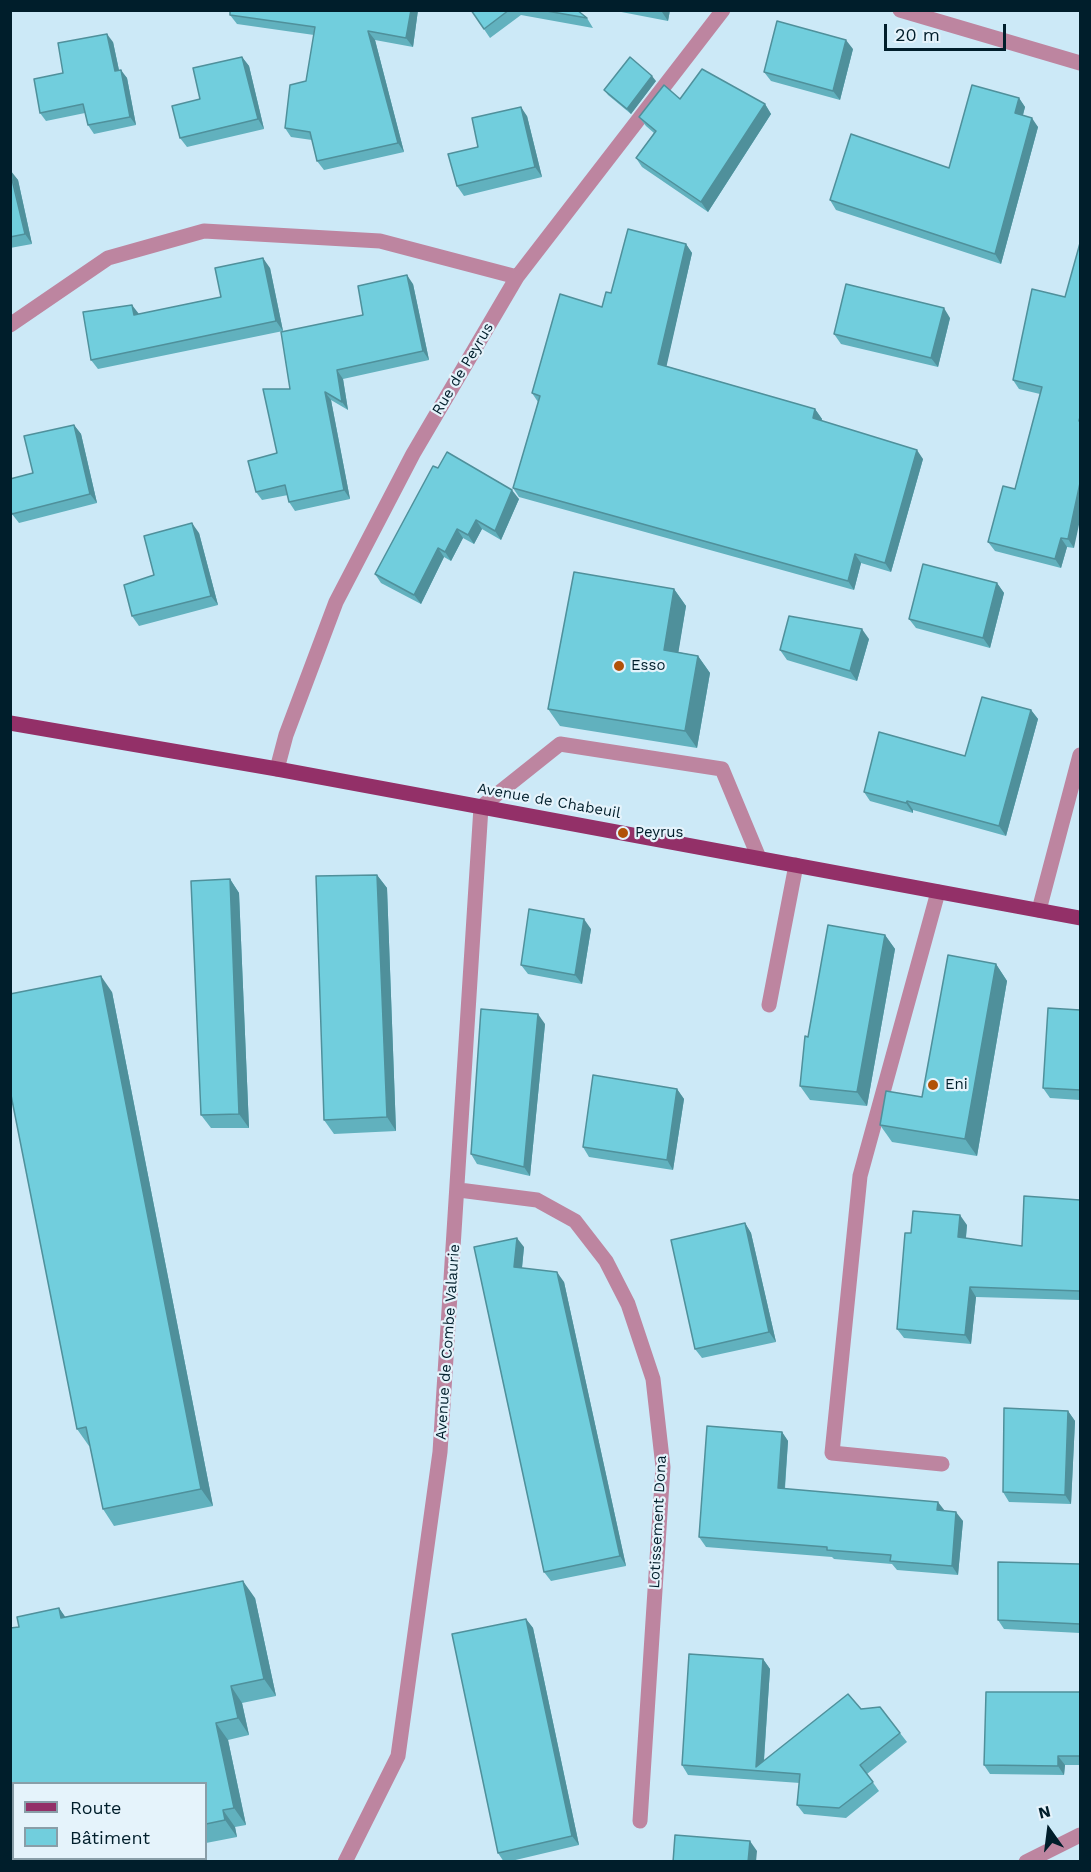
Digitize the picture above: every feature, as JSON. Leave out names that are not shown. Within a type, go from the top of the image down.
[{"type":"main road","name":"Avenue de Chabeuil","points":[[10,723],[277,769],[1080,918]]},
{"type":"street","name":"Rue de Peyrus","points":[[277,769],[286,735],[336,602],[413,454],[517,277],[723,10]]},
{"type":"street","points":[[900,10],[1080,63]]},
{"type":"street","points":[[10,325],[108,258],[204,231],[380,241],[517,277]]},
{"type":"street","points":[[481,807],[560,744],[722,768],[759,858]]},
{"type":"street","points":[[1039,910],[1080,755]]},
{"type":"street","name":"Avenue de Combe Valaurie","points":[[345,1862],[398,1756],[440,1452],[459,1190],[476,858],[481,807]]},
{"type":"street","points":[[769,1005],[796,865]]},
{"type":"street","points":[[938,892],[860,1176],[832,1453],[942,1464]]},
{"type":"street","name":"Lotissement Dona","points":[[459,1190],[537,1200],[575,1221],[606,1261],[628,1304],[653,1380],[663,1467],[640,1821]]},
{"type":"street","points":[[1026,1862],[1080,1835]]},
{"type":"building","points":[[230,10],[411,10],[406,38],[368,31],[398,143],[317,161],[310,132],[285,128],[290,85],[306,81],[315,27],[230,15]]},
{"type":"building","points":[[471,10],[509,10],[484,29]]},
{"type":"building","points":[[541,10],[577,10],[587,18]]},
{"type":"building","points":[[777,21],[846,40],[833,91],[764,72]]},
{"type":"building","points":[[107,34],[115,71],[121,70],[130,117],[88,125],[83,104],[40,113],[34,79],[63,73],[58,43]]},
{"type":"building","points":[[242,57],[258,119],[180,138],[172,106],[200,99],[193,68]]},
{"type":"building","points":[[630,57],[652,76],[627,109],[604,90]]},
{"type":"building","points":[[702,69],[765,104],[701,202],[636,158],[656,131],[639,117],[664,85],[680,99]]},
{"type":"building","points":[[972,85],[1019,98],[1015,113],[1032,118],[995,254],[830,200],[851,134],[949,168]]},
{"type":"building","points":[[521,107],[535,167],[457,186],[448,154],[478,147],[472,118]]},
{"type":"building","points":[[10,171],[25,234],[10,237]]},
{"type":"building","points":[[628,229],[686,244],[658,364],[815,409],[813,418],[917,450],[885,563],[855,554],[848,581],[513,488],[540,396],[532,393],[560,294],[602,307],[606,292],[611,293]]},
{"type":"building","points":[[1080,243],[1080,483],[1068,539],[1061,538],[1055,559],[988,542],[1003,486],[1015,489],[1042,387],[1013,380],[1032,289],[1065,297]]},
{"type":"building","points":[[263,258],[276,321],[91,360],[83,312],[132,305],[134,315],[221,297],[215,268]]},
{"type":"building","points":[[407,275],[423,351],[337,370],[342,402],[325,392],[344,490],[289,502],[285,485],[256,492],[248,461],[277,453],[263,389],[290,389],[281,332],[363,315],[358,286]]},
{"type":"building","points":[[846,284],[944,308],[931,358],[834,334]]},
{"type":"building","points":[[74,425],[90,494],[12,514],[10,479],[33,473],[24,436]]},
{"type":"building","points":[[447,452],[512,490],[495,531],[476,520],[468,535],[457,529],[445,552],[438,548],[414,595],[375,574],[433,466],[438,468]]},
{"type":"building","points":[[192,523],[211,596],[132,616],[124,585],[154,575],[144,536]]},
{"type":"building","points":[[923,564],[997,583],[983,638],[909,619]]},
{"type":"building","points":[[574,572],[674,589],[664,650],[698,656],[685,731],[548,709]]},
{"type":"building","points":[[789,616],[862,629],[850,671],[780,650]]},
{"type":"building","points":[[982,697],[1031,710],[999,826],[864,792],[879,732],[965,756]]},
{"type":"building","points":[[377,875],[387,1117],[324,1120],[316,876]]},
{"type":"building","points":[[230,879],[239,1114],[201,1115],[191,881]]},
{"type":"building","points":[[529,909],[584,919],[575,975],[521,965]]},
{"type":"building","points":[[828,925],[885,935],[857,1092],[800,1086],[805,1036],[808,1037]]},
{"type":"building","points":[[948,955],[996,964],[965,1139],[880,1125],[886,1091],[922,1097]]},
{"type":"building","points":[[101,976],[201,1489],[103,1509],[86,1427],[77,1429],[10,1090],[10,994]]},
{"type":"building","points":[[1048,1008],[1080,1010],[1080,1090],[1043,1088]]},
{"type":"building","points":[[481,1009],[538,1014],[524,1167],[471,1154]]},
{"type":"building","points":[[593,1075],[677,1089],[667,1160],[583,1147]]},
{"type":"building","points":[[1024,1196],[1080,1200],[1080,1291],[970,1287],[965,1335],[897,1329],[905,1233],[911,1233],[913,1211],[960,1215],[958,1237],[1022,1246]]},
{"type":"building","points":[[745,1223],[769,1332],[695,1349],[671,1240]]},
{"type":"building","points":[[517,1238],[514,1267],[557,1272],[620,1556],[544,1572],[474,1247]]},
{"type":"building","points":[[1004,1408],[1068,1411],[1065,1495],[1003,1492]]},
{"type":"building","points":[[707,1426],[782,1432],[778,1488],[938,1502],[937,1510],[956,1512],[952,1566],[890,1561],[891,1555],[827,1550],[827,1547],[699,1537]]},
{"type":"building","points":[[998,1562],[1080,1564],[1080,1624],[998,1620]]},
{"type":"building","points":[[243,1581],[264,1679],[231,1686],[238,1718],[216,1723],[234,1808],[223,1810],[225,1820],[207,1824],[207,1782],[12,1782],[12,1806],[10,1806],[10,1628],[19,1627],[17,1617],[59,1608],[61,1618]]},
{"type":"building","points":[[526,1619],[572,1836],[498,1853],[452,1634]]},
{"type":"building","points":[[689,1654],[763,1659],[756,1767],[848,1694],[861,1709],[880,1707],[900,1733],[860,1765],[873,1782],[839,1808],[797,1805],[800,1774],[682,1765]]},
{"type":"building","points":[[986,1692],[1080,1692],[1080,1756],[1058,1756],[1058,1766],[984,1765]]},
{"type":"building","points":[[675,1835],[750,1841],[748,1862],[673,1862]]},
{"type":"place","name":"Esso","points":[[619,666]]},
{"type":"place","name":"Peyrus","points":[[623,833]]},
{"type":"place","name":"Eni","points":[[933,1085]]}]
